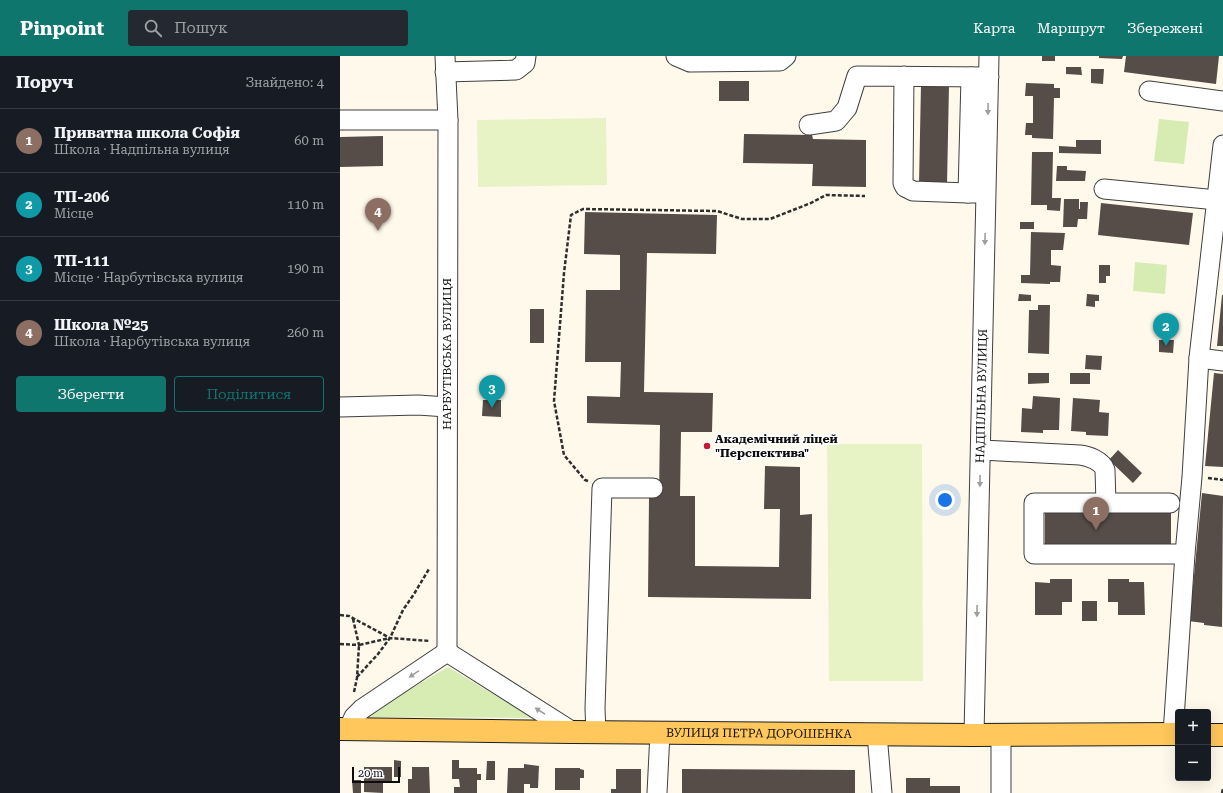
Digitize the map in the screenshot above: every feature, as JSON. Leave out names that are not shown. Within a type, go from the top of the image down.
[{"type":"main road","name":"ВУЛИЦЯ ПЕТРА ДОРОШЕНКА","points":[[343,724],[573,732],[974,735],[1175,734]]},
{"type":"main road","points":[[1211,735],[1223,736]]},
{"type":"street","points":[[445,64],[516,70],[525,64],[526,56]]},
{"type":"street","points":[[676,56],[690,62],[780,61],[786,56]]},
{"type":"street","name":"НАДПІЛЬНА ВУЛИЦЯ","points":[[974,735],[981,450],[977,193],[980,77],[989,56]]},
{"type":"street","name":"НАРБУТІВСЬКА ВУЛИЦЯ","points":[[445,64],[448,120],[447,647]]},
{"type":"street","points":[[808,125],[836,121],[847,108],[857,76],[980,77]]},
{"type":"street","points":[[904,76],[903,183],[905,187],[913,191],[977,193]]},
{"type":"street","points":[[1149,91],[1223,100]]},
{"type":"street","points":[[340,120],[448,120]]},
{"type":"street","points":[[1176,709],[1185,554],[1192,477],[1199,358],[1218,236],[1217,200],[1223,145]]},
{"type":"street","points":[[1104,189],[1217,200]]},
{"type":"street","points":[[1199,358],[1223,361]]},
{"type":"street","points":[[340,406],[418,405],[447,407]]},
{"type":"street","points":[[981,450],[1080,455],[1089,457],[1104,466],[1106,503]]},
{"type":"street","points":[[596,732],[595,694],[602,488],[653,488]]},
{"type":"street","points":[[1170,503],[1034,503],[1034,554],[1185,554]]},
{"type":"street","points":[[343,724],[447,647],[573,732]]},
{"type":"street","points":[[657,793],[660,733]]},
{"type":"street","points":[[878,734],[882,793]]},
{"type":"street","points":[[1001,734],[1001,793]]},
{"type":"path","points":[[602,488],[585,480],[564,455],[554,401],[564,273],[571,215],[583,210],[717,211],[742,219],[770,219],[811,203],[826,195],[865,196]]},
{"type":"path","points":[[357,678],[390,638],[403,610],[429,568]]},
{"type":"path","points":[[340,615],[353,619],[390,638],[447,647]]},
{"type":"path","points":[[353,619],[359,645]]},
{"type":"path","points":[[340,644],[359,645],[390,638]]},
{"type":"path","points":[[1222,793],[1223,789]]},
{"type":"green space","points":[[606,118],[607,185],[478,187],[477,120]]},
{"type":"green space","points":[[1159,119],[1189,122],[1184,164],[1154,161]]},
{"type":"green space","points":[[1135,262],[1167,265],[1165,294],[1133,291]]},
{"type":"green space","points":[[827,444],[922,444],[923,681],[829,681]]},
{"type":"green space","points":[[448,667],[533,718],[362,717]]},
{"type":"building","points":[[1042,56],[1055,56],[1055,61],[1042,61]]},
{"type":"building","points":[[1099,56],[1123,56],[1122,59],[1099,58]]},
{"type":"building","points":[[1126,56],[1219,56],[1216,84],[1124,72]]},
{"type":"building","points":[[1066,67],[1081,67],[1082,75],[1066,74]]},
{"type":"building","points":[[1091,69],[1104,69],[1103,84],[1091,83]]},
{"type":"building","points":[[719,81],[749,81],[749,101],[719,101]]},
{"type":"building","points":[[1026,83],[1054,84],[1054,88],[1060,88],[1060,98],[1054,98],[1053,139],[1032,138],[1032,135],[1025,135],[1026,123],[1033,123],[1033,96],[1025,96]]},
{"type":"building","points":[[921,84],[949,85],[947,185],[919,184]]},
{"type":"building","points":[[744,134],[812,135],[813,139],[866,140],[866,187],[812,186],[813,164],[743,163]]},
{"type":"building","points":[[383,136],[383,166],[340,167],[340,137]]},
{"type":"building","points":[[1076,140],[1101,140],[1101,154],[1059,153],[1059,146],[1076,147]]},
{"type":"building","points":[[1032,152],[1053,152],[1052,198],[1061,198],[1060,211],[1047,210],[1047,205],[1031,205]]},
{"type":"building","points":[[1057,166],[1067,166],[1067,170],[1086,171],[1085,181],[1056,181]]},
{"type":"building","points":[[1064,199],[1079,199],[1079,209],[1080,202],[1088,202],[1087,219],[1078,219],[1077,227],[1063,227]]},
{"type":"building","points":[[1101,203],[1193,213],[1189,245],[1098,235]]},
{"type":"building","points":[[585,212],[717,215],[716,254],[647,253],[644,392],[713,393],[712,432],[681,432],[680,496],[695,496],[695,566],[779,567],[780,509],[764,509],[765,466],[800,467],[800,515],[812,514],[811,599],[648,597],[649,498],[659,495],[660,425],[587,423],[587,396],[620,397],[621,362],[585,362],[586,290],[620,290],[620,255],[584,254]]},
{"type":"building","points":[[1020,222],[1034,222],[1034,229],[1020,229]]},
{"type":"building","points":[[1031,232],[1065,233],[1063,250],[1051,250],[1051,265],[1061,266],[1060,282],[1050,282],[1050,284],[1021,283],[1021,275],[1030,275]]},
{"type":"building","points":[[1099,265],[1110,265],[1110,276],[1106,276],[1106,283],[1099,283]]},
{"type":"building","points":[[1019,294],[1031,295],[1031,301],[1018,301]]},
{"type":"building","points":[[1087,294],[1099,295],[1099,301],[1095,301],[1095,307],[1086,306]]},
{"type":"building","points":[[1222,295],[1223,346],[1217,346]]},
{"type":"building","points":[[1038,305],[1050,305],[1049,354],[1028,353],[1029,310],[1038,310]]},
{"type":"building","points":[[530,309],[544,309],[544,343],[530,343]]},
{"type":"building","points":[[1159,340],[1174,340],[1173,353],[1159,352]]},
{"type":"building","points":[[1086,355],[1102,356],[1101,370],[1085,369]]},
{"type":"building","points":[[1028,373],[1049,373],[1049,383],[1028,384]]},
{"type":"building","points":[[1070,373],[1090,373],[1090,384],[1070,384]]},
{"type":"building","points":[[1214,373],[1223,374],[1223,467],[1205,466]]},
{"type":"building","points":[[1033,396],[1060,398],[1059,430],[1043,430],[1043,433],[1021,432],[1022,408],[1032,409]]},
{"type":"building","points":[[1073,398],[1100,400],[1099,412],[1109,413],[1108,436],[1086,435],[1086,432],[1071,431]]},
{"type":"building","points":[[483,400],[501,400],[501,417],[482,416]]},
{"type":"building","points":[[1118,450],[1142,473],[1133,483],[1109,460]]},
{"type":"building","points":[[1202,493],[1223,496],[1222,627],[1188,621],[1188,586],[1193,586]]},
{"type":"building","points":[[1045,513],[1171,513],[1171,544],[1045,544]]},
{"type":"building","points":[[1050,579],[1072,579],[1072,602],[1062,602],[1062,615],[1035,615],[1035,582],[1050,583]]},
{"type":"building","points":[[1108,579],[1129,579],[1129,582],[1144,582],[1145,615],[1118,615],[1118,602],[1108,602]]},
{"type":"building","points":[[1082,601],[1097,601],[1097,621],[1082,621]]},
{"type":"building","points":[[394,760],[401,761],[401,777],[394,777]]},
{"type":"building","points":[[452,760],[459,760],[459,768],[477,768],[477,774],[481,774],[481,780],[477,780],[477,793],[454,793],[454,787],[460,787],[459,779],[452,779]]},
{"type":"building","points":[[487,761],[495,761],[495,780],[486,780]]},
{"type":"building","points":[[524,764],[539,766],[538,788],[530,788],[530,784],[524,784],[524,793],[507,793],[508,768],[524,768]]},
{"type":"building","points":[[364,767],[392,767],[392,782],[383,782],[383,793],[364,792]]},
{"type":"building","points":[[412,767],[429,767],[430,793],[408,793],[408,779],[412,779]]},
{"type":"building","points":[[555,768],[580,768],[584,770],[584,778],[580,778],[580,790],[555,790]]},
{"type":"building","points":[[616,769],[641,769],[641,793],[611,793],[611,789],[616,789]]},
{"type":"building","points":[[682,769],[855,770],[855,793],[682,793]]},
{"type":"building","points":[[906,778],[930,778],[930,786],[960,786],[960,793],[906,793]]},
{"type":"building","points":[[352,780],[361,780],[361,793],[353,793]]},
{"type":"place","name":"Школа №25","points":[[378,231]]},
{"type":"place","name":"ТП-206","points":[[1166,346]]},
{"type":"place","name":"ТП-111","points":[[492,408]]},
{"type":"place","name":"Академічний ліцей \"Перспектива\"","points":[[707,446]]},
{"type":"place","name":"Приватна школа Софія","points":[[1096,530]]}]
